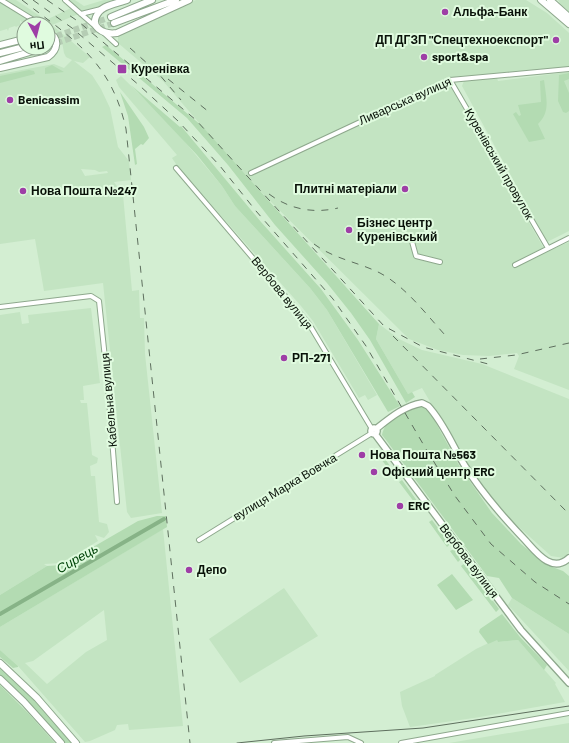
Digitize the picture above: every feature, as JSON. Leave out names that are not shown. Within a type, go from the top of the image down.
[{"type":"main road","points":[[127,0],[103,8],[96,18],[98,29],[104,33],[117,33],[189,0]]},
{"type":"main road","points":[[111,17],[152,0]]},
{"type":"main road","points":[[114,23],[176,0]]},
{"type":"main road","points":[[541,0],[569,24]]},
{"type":"main road","points":[[550,0],[556,3],[569,17]]},
{"type":"main road","points":[[0,46],[16,41]]},
{"type":"main road","points":[[0,54],[16,49]]},
{"type":"main road","points":[[0,61],[17,56]]},
{"type":"main road","points":[[0,68],[50,56]]},
{"type":"main road","points":[[374,431],[394,414],[408,407],[422,403],[428,406],[434,412],[466,467],[504,518],[544,560],[561,564],[569,558]]},
{"type":"main road","name":"Вербова вулиця","points":[[374,431],[521,630],[569,683]]},
{"type":"main road","points":[[0,663],[37,698],[76,743]]},
{"type":"main road","points":[[0,679],[24,702],[61,743]]},
{"type":"street","points":[[1,0],[27,16]]},
{"type":"street","points":[[65,0],[98,29]]},
{"type":"street","points":[[80,14],[103,8]]},
{"type":"street","points":[[104,33],[116,44],[117,33]]},
{"type":"street","name":"Ливарська вулиця","points":[[251,173],[450,80],[569,69]]},
{"type":"street","name":"Куренівський провулок","points":[[450,80],[548,248]]},
{"type":"street","name":"Вербова вулиця","points":[[176,168],[309,324],[374,431]]},
{"type":"street","points":[[411,238],[416,256],[440,262]]},
{"type":"street","points":[[515,265],[569,238]]},
{"type":"street","name":"Кабельна вулиця","points":[[0,307],[91,296],[97,299],[108,387],[117,502]]},
{"type":"street","name":"вулиця Марка Вовчка","points":[[199,540],[374,431]]},
{"type":"street","points":[[401,743],[569,713]]},
{"type":"street","points":[[274,743],[348,738],[361,743]]},
{"type":"shaded area","points":[[0,0],[16,0],[40,16],[16,16],[16,27],[9,28],[8,31],[7,29],[0,31]]},
{"type":"shaded area","points":[[62,0],[75,0],[84,6],[104,0],[114,0],[115,2],[81,13],[56,23],[56,16],[54,16],[71,8]]},
{"type":"shaded area","points":[[196,0],[526,0],[547,13],[569,33],[569,68],[460,76],[445,79],[423,89],[425,93],[449,84],[546,252],[569,242],[569,390],[514,369],[519,356],[517,353],[489,356],[463,355],[438,350],[409,339],[244,175],[163,81],[118,43],[118,35]]},
{"type":"shaded area","points":[[558,0],[569,0],[569,12],[561,5]]},
{"type":"shaded area","points":[[56,28],[90,57],[83,63],[74,61],[92,75],[101,89],[110,108],[118,147],[129,161],[131,180],[114,182],[123,195],[132,291],[139,290],[140,318],[144,318],[145,354],[162,513],[131,518],[127,512],[103,283],[44,291],[35,239],[0,244],[0,74],[54,64],[64,68],[72,60],[66,57],[64,53],[61,36],[56,32]],"holes":[[[81,169],[95,170],[99,172],[107,171],[108,173],[85,176]]]},
{"type":"shaded area","points":[[106,45],[202,126],[379,324],[376,339],[408,394],[412,392],[415,397],[406,403],[370,340],[351,313],[327,283],[275,225],[228,165],[187,118],[102,47]]},
{"type":"shaded area","points":[[52,65],[64,72],[45,74],[45,68]]},
{"type":"shaded area","points":[[29,70],[34,71],[35,74],[0,83],[0,76]]},
{"type":"shaded area","points":[[569,72],[569,231],[547,242],[462,86],[464,81],[497,78],[498,81]]},
{"type":"shaded area","points":[[569,73],[569,79],[564,81],[569,93],[569,111],[566,113],[563,112],[558,101],[559,75]]},
{"type":"shaded area","points":[[121,76],[169,123],[222,186],[235,206],[310,288],[327,310],[377,395],[368,400],[365,395],[359,398],[313,321],[178,167],[172,158],[177,155],[119,87],[116,80]]},
{"type":"shaded area","points":[[544,80],[547,104],[545,114],[538,124],[545,139],[529,142],[513,114],[516,112],[519,116],[521,115],[518,105],[541,102],[540,81]]},
{"type":"shaded area","points":[[131,85],[180,127],[181,126],[261,222],[321,289],[358,340],[400,406],[388,412],[327,310],[310,288],[235,206],[222,186],[197,155]]},
{"type":"shaded area","points":[[120,92],[144,127],[149,138],[143,145],[141,144],[135,149],[137,164],[135,165],[128,116]]},
{"type":"shaded area","points":[[91,308],[100,383],[83,386],[84,400],[80,400],[81,403],[87,403],[92,455],[98,458],[97,463],[90,466],[91,476],[95,476],[99,522],[107,524],[109,532],[104,538],[95,535],[98,541],[62,563],[44,564],[47,566],[0,595],[0,315],[20,312],[22,324],[29,323],[28,315]]},
{"type":"shaded area","points":[[379,324],[399,339],[422,350],[482,364],[569,399],[569,552],[564,558],[551,556],[501,511],[468,466],[422,388],[408,394],[376,339]]},
{"type":"shaded area","points":[[423,407],[431,414],[460,467],[492,513],[521,544],[547,565],[563,571],[569,576],[569,634],[512,598],[499,578],[487,576],[382,435],[387,424],[392,419],[410,409]]},
{"type":"shaded area","points":[[377,448],[393,470],[391,472],[374,450]]},
{"type":"shaded area","points":[[402,480],[423,509],[421,511],[399,482]]},
{"type":"shaded area","points":[[157,516],[166,516],[167,527],[0,627],[0,595],[47,566],[62,565],[138,521]]},
{"type":"shaded area","points":[[432,520],[450,544],[447,547],[429,522]]},
{"type":"shaded area","points":[[163,529],[183,726],[129,730],[128,724],[117,725],[115,730],[85,742],[18,666],[0,650],[0,627]],"holes":[[[104,610],[107,640],[86,652],[47,684],[25,663],[33,661]]]},
{"type":"shaded area","points":[[454,549],[462,558],[458,562],[450,551]]},
{"type":"shaded area","points":[[465,563],[499,609],[496,612],[461,566]]},
{"type":"shaded area","points":[[452,574],[473,600],[456,610],[437,585]]},
{"type":"shaded area","points":[[284,588],[318,636],[240,683],[209,639]]},
{"type":"shaded area","points":[[512,598],[569,634],[569,671],[508,605]]},
{"type":"shaded area","points":[[502,614],[520,637],[547,665],[544,670],[518,640],[498,642],[497,640],[488,644],[479,632],[480,629]]},
{"type":"shaded area","points":[[497,639],[498,642],[518,640],[556,683],[555,684],[565,702],[474,718],[410,727],[402,706],[400,692],[435,676],[476,649]]},
{"type":"shaded area","points":[[0,650],[18,667],[13,668],[0,657]]},
{"type":"shaded area","points":[[0,666],[32,696],[73,743],[64,743],[26,700],[0,675]]},
{"type":"shaded area","points":[[0,685],[29,714],[55,743],[0,743]]},
{"type":"shaded area","points":[[569,723],[569,743],[449,743]]},
{"type":"waterway","name":"Сирець","points":[[0,614],[164,519]]},
{"type":"tunnel","points":[[56,36],[111,17]]},
{"type":"tunnel","points":[[56,43],[114,23]]},
{"type":"tram line","points":[[237,743],[304,736],[423,728],[569,706]]},
{"type":"railway","points":[[22,0],[74,40],[88,54],[111,86],[126,129],[190,743]]},
{"type":"railway","points":[[33,0],[72,28],[140,86],[178,121],[220,166],[256,211],[333,299],[366,346],[455,496],[491,544],[535,582],[569,604]]},
{"type":"railway","points":[[47,0],[79,22],[196,120],[384,326],[423,347],[492,365]]},
{"type":"railway","points":[[130,48],[158,73],[181,100]]},
{"type":"railway","points":[[168,79],[209,112]]},
{"type":"railway","points":[[269,194],[293,207],[302,209],[329,210],[338,208]]},
{"type":"railway","points":[[314,244],[338,257],[372,269],[389,279],[407,293],[445,335]]},
{"type":"railway","points":[[393,336],[569,514]]},
{"type":"railway","points":[[480,359],[516,355],[569,343]]},
{"type":"place","name":"Альфа-Банк","points":[[445,12]]},
{"type":"place","name":"ДП ДГЗП \"Спецтехноекспорт\"","points":[[556,40]]},
{"type":"place","name":"sport&spa","points":[[424,57]]},
{"type":"place","name":"Куренівка","points":[[122,69]]},
{"type":"place","name":"Benicassim","points":[[10,100]]},
{"type":"place","name":"Плитні матеріали","points":[[405,189]]},
{"type":"place","name":"Нова Пошта №247","points":[[23,191]]},
{"type":"place","name":"Бізнес центр Куренівський","points":[[349,230]]},
{"type":"place","name":"РП-271","points":[[284,358]]},
{"type":"place","name":"Нова Пошта №563","points":[[362,455]]},
{"type":"place","name":"Офісний центр ERC","points":[[374,472]]},
{"type":"place","name":"ERC","points":[[400,506]]},
{"type":"place","name":"Депо","points":[[189,570]]}]
